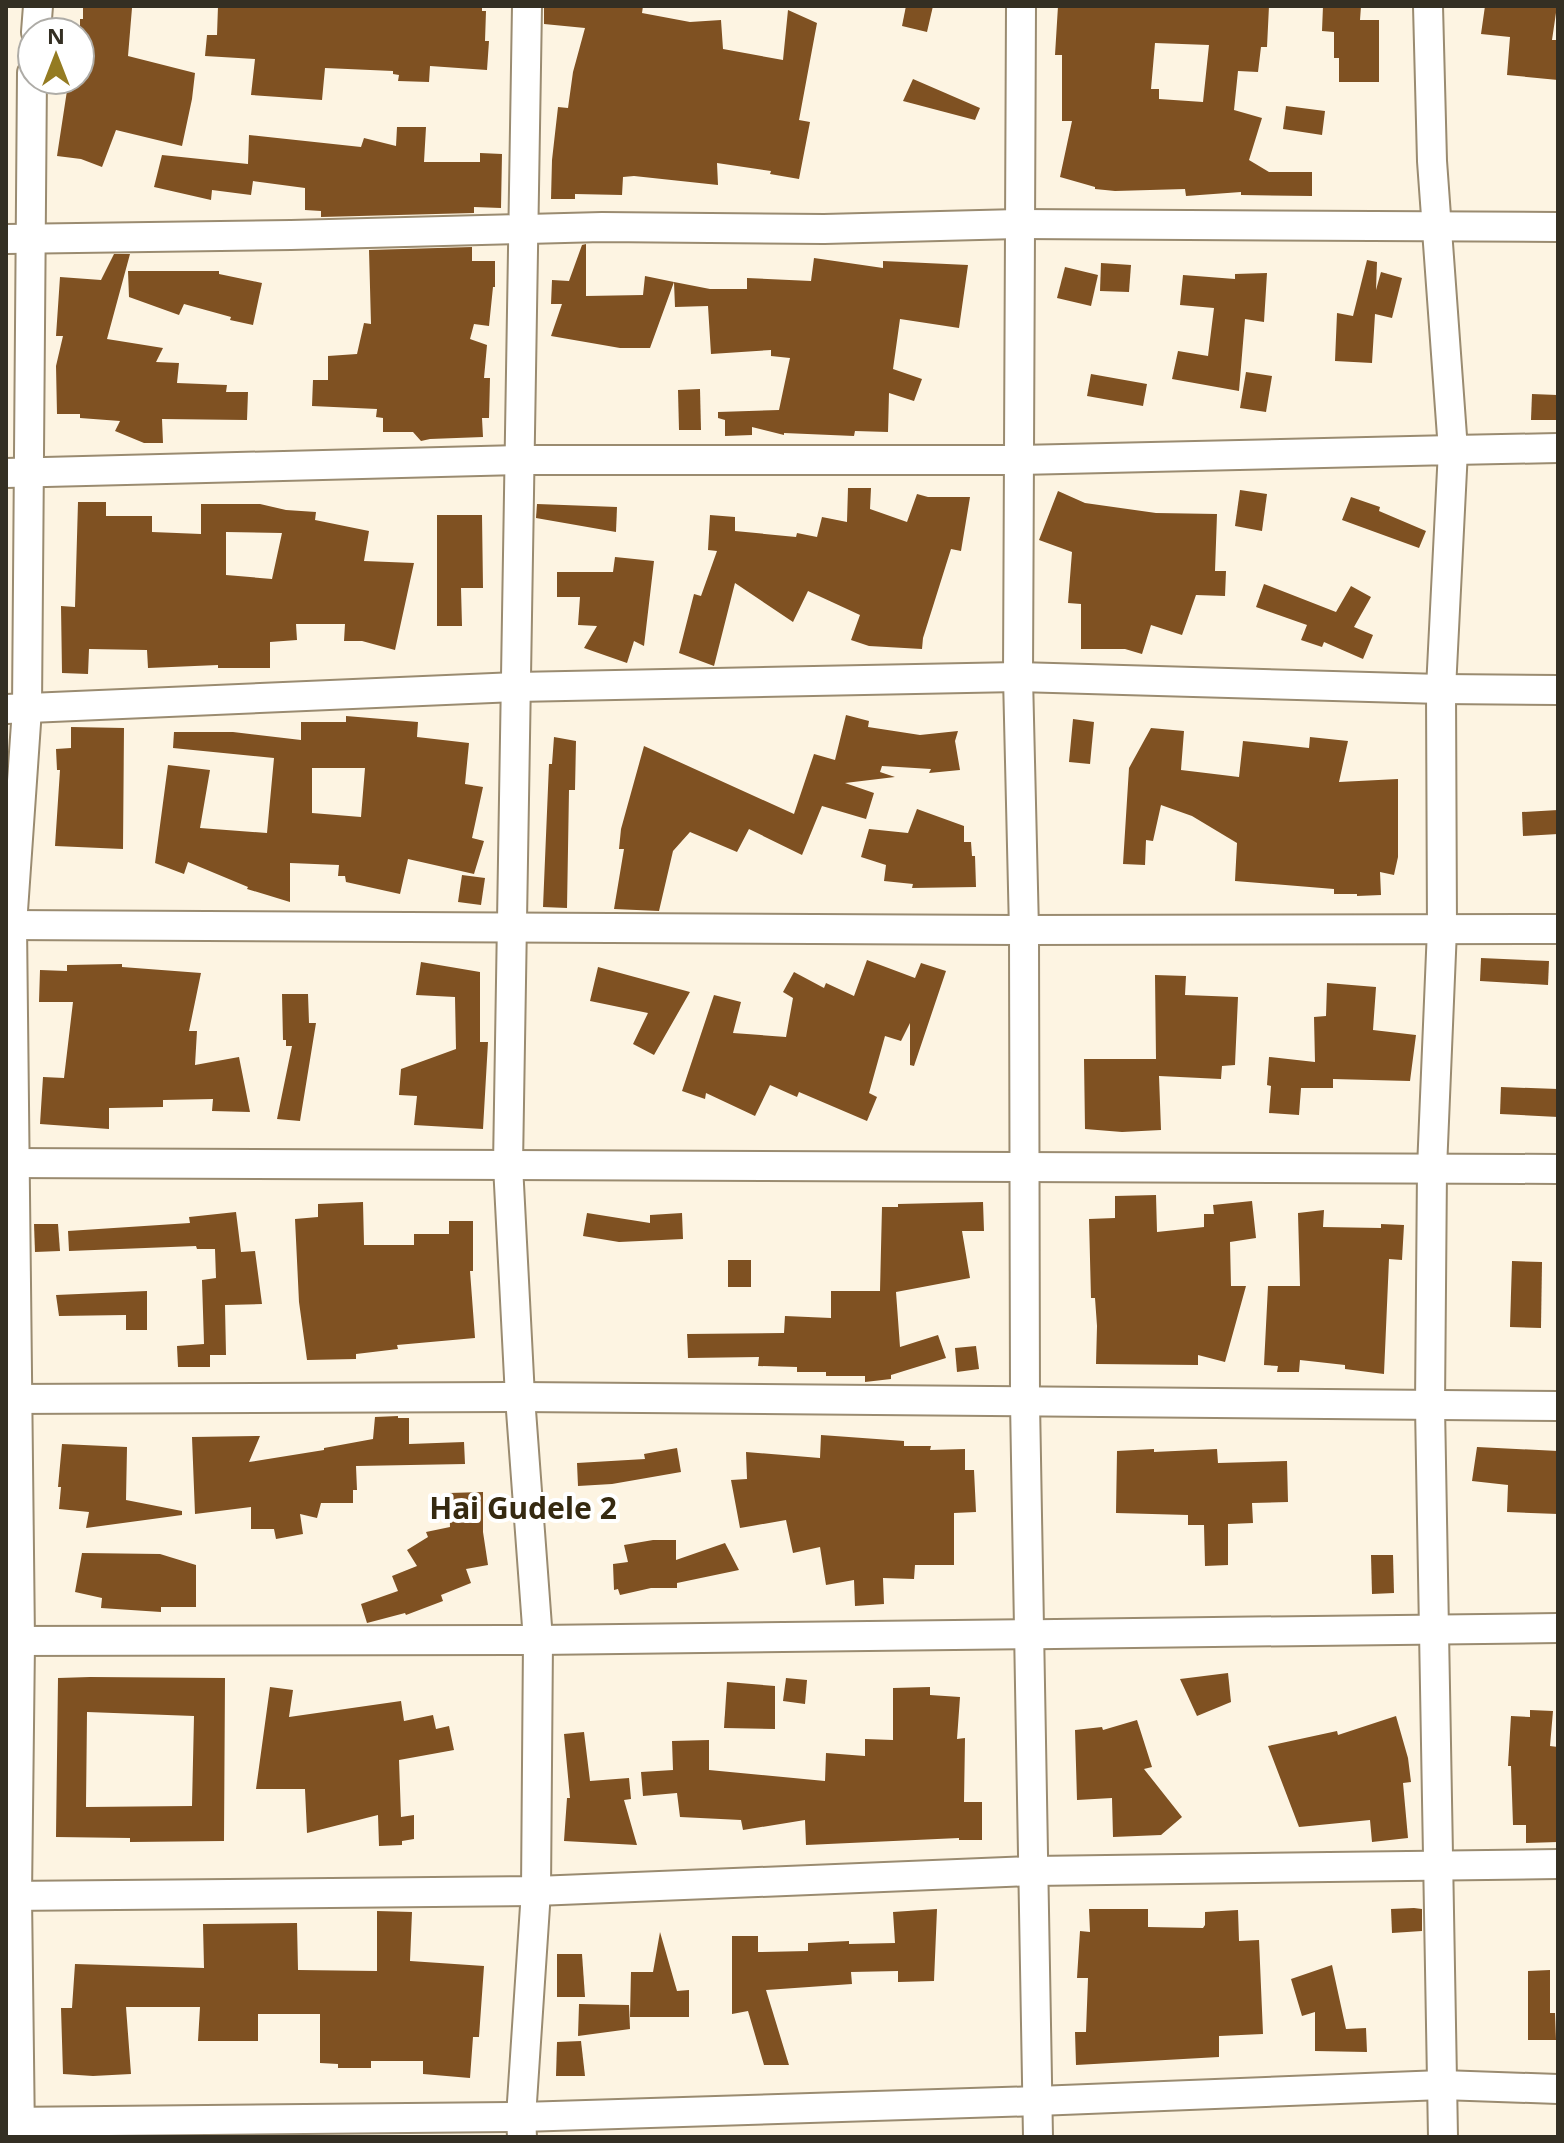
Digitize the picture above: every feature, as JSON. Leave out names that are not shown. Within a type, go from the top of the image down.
[{"type":"street","points":[[521,2127],[536,1891],[538,1640],[520,1397],[508,1165],[527,6]]},
{"type":"street","points":[[1021,6],[1018,677],[1024,930],[1025,1402],[1038,2137]]},
{"type":"street","points":[[1428,6],[1432,161],[1453,450],[1441,689],[1442,929],[1432,1169],[1430,1406],[1443,2137]]},
{"type":"street","points":[[30,96],[19,239],[16,709],[9,925],[15,2127],[521,2127],[1037,2101],[1442,2085],[1558,2089]]},
{"type":"street","points":[[19,239],[524,229],[824,229],[1020,224],[1558,227]]},
{"type":"street","points":[[17,473],[520,460],[1019,460],[1558,448]]},
{"type":"street","points":[[16,709],[516,687],[1018,677],[1558,690]]},
{"type":"street","points":[[9,925],[1558,929]]},
{"type":"street","points":[[10,1163],[1558,1169]]},
{"type":"street","points":[[11,1399],[520,1397],[1558,1406]]},
{"type":"street","points":[[13,1641],[538,1640],[1558,1628]]},
{"type":"street","points":[[12,1896],[536,1891],[1033,1871],[1558,1864]]},
{"type":"building","points":[[83,6],[132,8],[128,56],[195,73],[182,146],[116,130],[102,167],[81,159],[57,156],[66,96],[96,96],[96,16],[83,16]]},
{"type":"building","points":[[218,6],[482,6],[482,11],[486,11],[485,41],[489,41],[487,70],[430,66],[429,82],[398,81],[399,75],[393,74],[393,71],[325,68],[322,100],[251,95],[255,59],[205,56],[207,35],[217,35]]},
{"type":"building","points":[[544,6],[643,6],[642,13],[690,22],[721,20],[723,49],[783,60],[788,10],[817,23],[799,120],[810,122],[799,179],[770,174],[771,171],[717,163],[718,185],[634,176],[623,177],[622,195],[575,194],[575,199],[551,199],[558,107],[568,108],[573,72],[585,28],[544,24]]},
{"type":"building","points":[[906,6],[933,6],[927,32],[902,26]]},
{"type":"building","points":[[1058,6],[1269,6],[1267,47],[1261,47],[1258,72],[1238,71],[1234,110],[1262,118],[1249,160],[1269,172],[1312,172],[1312,196],[1241,195],[1241,192],[1186,196],[1185,189],[1115,191],[1095,189],[1060,177],[1072,121],[1062,121],[1062,55],[1055,55]],"holes":[[[1155,43],[1209,45],[1203,102],[1159,99],[1159,89],[1151,89]]]},
{"type":"building","points":[[1323,6],[1361,6],[1360,20],[1379,20],[1379,82],[1339,82],[1339,58],[1334,58],[1334,32],[1322,31]]},
{"type":"building","points":[[1485,6],[1557,6],[1552,40],[1558,40],[1558,80],[1507,75],[1510,37],[1481,34]]},
{"type":"building","points":[[913,79],[980,108],[975,120],[903,101]]},
{"type":"building","points":[[1286,106],[1325,111],[1322,135],[1283,129]]},
{"type":"building","points":[[397,127],[426,127],[424,162],[480,162],[480,153],[502,154],[501,208],[474,207],[474,213],[321,217],[321,211],[305,210],[305,188],[253,181],[251,195],[212,190],[211,200],[154,187],[162,155],[248,164],[249,135],[361,147],[364,138],[396,146]]},
{"type":"building","points":[[586,244],[586,296],[643,295],[645,276],[674,282],[650,348],[620,348],[551,336],[562,304],[551,304],[552,280],[569,281],[582,245]]},
{"type":"building","points":[[472,247],[472,261],[495,261],[489,326],[474,324],[470,339],[487,345],[484,378],[490,378],[489,418],[482,418],[483,437],[421,441],[413,432],[383,432],[383,418],[376,417],[377,409],[312,406],[313,380],[328,380],[328,356],[357,354],[364,323],[371,324],[369,250]]},
{"type":"building","points":[[114,254],[130,254],[107,339],[163,348],[156,362],[179,363],[177,383],[227,385],[226,392],[248,392],[247,420],[162,419],[163,443],[144,443],[115,431],[120,421],[80,418],[80,414],[57,414],[56,366],[63,336],[56,336],[60,277],[101,280]]},
{"type":"building","points":[[814,258],[883,268],[883,261],[968,265],[959,328],[900,319],[893,369],[922,379],[914,401],[889,393],[888,432],[855,431],[854,436],[784,435],[752,427],[752,435],[725,436],[725,420],[718,418],[718,412],[779,410],[790,358],[771,356],[771,350],[711,354],[708,306],[675,307],[674,282],[710,289],[747,289],[747,278],[811,281]]},
{"type":"building","points":[[1367,260],[1377,262],[1376,290],[1381,272],[1402,278],[1392,318],[1375,314],[1372,363],[1335,361],[1337,313],[1353,316]]},
{"type":"building","points":[[1101,263],[1131,265],[1129,292],[1100,291]]},
{"type":"building","points":[[1065,267],[1098,275],[1091,306],[1057,298]]},
{"type":"building","points":[[128,271],[219,271],[219,274],[262,283],[253,325],[184,304],[179,315],[129,297]]},
{"type":"building","points":[[1267,273],[1264,322],[1245,319],[1239,391],[1172,379],[1178,351],[1208,356],[1214,308],[1180,305],[1183,275],[1235,279],[1235,274]]},
{"type":"building","points":[[1246,372],[1272,376],[1266,412],[1240,408]]},
{"type":"building","points":[[1091,374],[1147,384],[1143,406],[1087,396]]},
{"type":"building","points":[[700,389],[701,430],[679,430],[678,390]]},
{"type":"building","points":[[1532,394],[1557,395],[1557,420],[1531,420]]},
{"type":"building","points":[[848,488],[871,488],[870,509],[907,522],[917,494],[970,497],[961,551],[951,549],[922,649],[869,646],[851,640],[860,615],[808,591],[793,622],[735,583],[714,666],[679,653],[694,594],[701,596],[717,551],[708,550],[710,515],[735,517],[735,531],[796,537],[797,533],[817,537],[822,517],[847,522]]},
{"type":"building","points":[[1240,490],[1267,494],[1262,531],[1235,526]]},
{"type":"building","points":[[1058,491],[1085,503],[1156,513],[1217,514],[1215,571],[1226,571],[1225,596],[1196,595],[1182,635],[1151,625],[1142,654],[1125,649],[1081,649],[1081,604],[1068,603],[1072,552],[1039,540]]},
{"type":"building","points":[[1351,497],[1380,507],[1379,511],[1426,531],[1419,548],[1342,520]]},
{"type":"building","points":[[78,502],[106,502],[106,516],[152,516],[152,532],[201,534],[201,504],[260,504],[316,512],[315,520],[369,531],[364,561],[414,563],[395,650],[362,641],[344,641],[345,624],[296,624],[297,640],[270,642],[270,668],[218,668],[218,665],[148,668],[147,650],[89,649],[88,674],[62,673],[61,606],[75,607]],"holes":[[[226,532],[282,533],[272,579],[226,575]]]},
{"type":"building","points":[[537,504],[617,507],[616,532],[536,518]]},
{"type":"building","points":[[437,515],[482,515],[483,588],[461,588],[462,626],[437,626]]},
{"type":"building","points":[[615,557],[654,561],[644,646],[634,641],[627,663],[584,648],[597,626],[578,625],[580,597],[557,597],[557,572],[613,572]]},
{"type":"building","points":[[1264,584],[1336,612],[1351,586],[1371,597],[1354,627],[1373,635],[1363,659],[1324,642],[1322,647],[1301,640],[1307,625],[1256,607]]},
{"type":"building","points":[[846,715],[869,721],[868,727],[920,735],[958,731],[955,741],[960,770],[929,773],[931,769],[882,766],[880,772],[895,777],[845,783],[874,793],[866,819],[822,806],[802,855],[749,829],[737,852],[690,832],[673,851],[659,911],[614,909],[624,849],[619,849],[621,829],[644,746],[794,814],[814,754],[835,760]]},
{"type":"building","points":[[346,716],[418,722],[417,737],[469,743],[465,784],[483,787],[472,838],[484,841],[474,874],[408,859],[400,894],[346,882],[345,876],[338,876],[339,865],[290,863],[290,902],[247,889],[188,862],[184,874],[155,863],[168,765],[210,770],[200,828],[267,833],[274,758],[173,748],[174,732],[233,732],[301,740],[301,722],[346,722]],"holes":[[[312,768],[365,768],[361,817],[312,813]]]},
{"type":"building","points":[[1073,719],[1094,722],[1090,764],[1069,762]]},
{"type":"building","points":[[71,727],[124,728],[123,849],[55,846],[60,770],[57,770],[56,749],[71,748]]},
{"type":"building","points":[[1151,728],[1184,731],[1181,770],[1239,777],[1243,741],[1309,748],[1310,737],[1348,741],[1339,782],[1398,779],[1398,857],[1394,875],[1380,872],[1381,895],[1334,894],[1334,889],[1235,881],[1237,843],[1192,816],[1161,805],[1153,841],[1146,840],[1145,865],[1123,864],[1129,768]]},
{"type":"building","points":[[554,737],[576,741],[575,790],[569,790],[567,908],[543,907],[549,764],[552,764]]},
{"type":"building","points":[[917,809],[964,826],[964,842],[971,842],[972,856],[975,856],[976,887],[912,888],[913,884],[884,881],[886,865],[861,857],[869,829],[908,833]]},
{"type":"building","points":[[1558,810],[1558,834],[1523,836],[1522,812]]},
{"type":"building","points":[[462,875],[485,878],[481,905],[458,902]]},
{"type":"building","points":[[1481,958],[1549,961],[1548,985],[1480,981]]},
{"type":"building","points":[[867,960],[915,978],[921,963],[946,971],[914,1066],[910,1065],[910,1023],[901,1041],[885,1036],[869,1093],[877,1097],[867,1121],[799,1092],[797,1097],[770,1085],[755,1116],[706,1093],[705,1099],[682,1091],[714,995],[741,1002],[733,1033],[786,1037],[793,998],[783,992],[794,972],[824,988],[826,983],[854,996]]},
{"type":"building","points":[[421,962],[480,972],[480,1042],[488,1042],[483,1129],[414,1125],[417,1096],[399,1095],[401,1069],[456,1049],[455,997],[416,995]]},
{"type":"building","points":[[122,964],[122,967],[201,973],[189,1031],[197,1031],[195,1065],[239,1057],[250,1112],[212,1111],[213,1099],[163,1100],[163,1107],[109,1108],[109,1129],[40,1124],[43,1077],[64,1078],[73,1002],[39,1002],[40,970],[67,971],[67,965]]},
{"type":"building","points":[[598,967],[690,992],[654,1055],[633,1044],[648,1013],[590,1001]]},
{"type":"building","points":[[1155,975],[1186,976],[1185,995],[1238,997],[1235,1065],[1222,1066],[1221,1079],[1159,1076],[1161,1130],[1122,1132],[1085,1129],[1084,1059],[1156,1059]]},
{"type":"building","points":[[1327,983],[1376,987],[1373,1030],[1416,1035],[1410,1081],[1333,1079],[1333,1088],[1301,1088],[1299,1115],[1269,1113],[1269,1057],[1315,1062],[1314,1017],[1326,1016]]},
{"type":"building","points":[[282,994],[308,994],[309,1023],[316,1023],[300,1121],[277,1119],[292,1046],[286,1046],[286,1040],[283,1040]]},
{"type":"building","points":[[1501,1087],[1558,1089],[1558,1117],[1500,1114]]},
{"type":"building","points":[[1156,1195],[1157,1232],[1204,1227],[1204,1214],[1214,1214],[1213,1205],[1252,1201],[1256,1238],[1230,1242],[1231,1286],[1246,1286],[1225,1362],[1198,1355],[1198,1365],[1096,1364],[1097,1326],[1095,1298],[1091,1298],[1089,1219],[1115,1218],[1115,1196]]},
{"type":"building","points":[[363,1202],[364,1245],[414,1245],[414,1234],[449,1234],[449,1221],[473,1221],[473,1271],[470,1271],[475,1338],[397,1345],[398,1349],[356,1354],[356,1359],[307,1360],[299,1302],[295,1219],[318,1217],[318,1204]]},
{"type":"building","points":[[983,1202],[984,1231],[962,1231],[970,1278],[896,1292],[900,1347],[938,1335],[946,1358],[891,1375],[891,1379],[865,1382],[865,1376],[826,1376],[826,1372],[797,1372],[797,1367],[758,1366],[759,1357],[688,1358],[687,1334],[784,1333],[785,1316],[831,1318],[831,1291],[880,1291],[882,1207]]},
{"type":"building","points":[[1324,1210],[1323,1227],[1381,1228],[1381,1224],[1404,1225],[1402,1260],[1389,1259],[1384,1374],[1345,1369],[1345,1365],[1300,1360],[1299,1372],[1277,1372],[1278,1366],[1264,1365],[1268,1286],[1300,1286],[1298,1213]]},
{"type":"building","points":[[236,1212],[241,1252],[255,1251],[262,1304],[225,1305],[226,1355],[210,1355],[210,1367],[178,1367],[177,1346],[204,1344],[202,1280],[216,1278],[215,1249],[197,1249],[196,1246],[69,1251],[68,1231],[190,1223],[189,1217]]},
{"type":"building","points":[[587,1213],[650,1223],[650,1215],[682,1213],[683,1239],[619,1242],[583,1236]]},
{"type":"building","points":[[34,1224],[58,1224],[60,1251],[35,1252]]},
{"type":"building","points":[[728,1260],[751,1260],[751,1287],[728,1287]]},
{"type":"building","points":[[1512,1261],[1542,1262],[1541,1328],[1510,1327]]},
{"type":"building","points":[[147,1291],[147,1330],[126,1330],[126,1315],[59,1316],[56,1295]]},
{"type":"building","points":[[976,1346],[979,1369],[957,1372],[955,1348]]},
{"type":"building","points":[[375,1417],[409,1418],[409,1444],[464,1442],[465,1464],[356,1466],[357,1490],[353,1490],[353,1503],[321,1503],[317,1518],[300,1514],[303,1534],[276,1539],[274,1529],[251,1529],[251,1507],[195,1514],[192,1437],[260,1436],[249,1462],[373,1439]]},
{"type":"building","points":[[821,1435],[904,1441],[904,1446],[931,1446],[930,1450],[965,1449],[965,1470],[974,1470],[976,1512],[954,1513],[954,1565],[915,1565],[914,1579],[883,1578],[884,1604],[855,1606],[854,1580],[826,1585],[820,1547],[793,1553],[786,1520],[740,1528],[731,1480],[747,1479],[746,1452],[820,1458]]},
{"type":"building","points":[[62,1444],[127,1447],[126,1500],[182,1511],[182,1515],[86,1528],[89,1512],[59,1509]]},
{"type":"building","points":[[1477,1447],[1558,1451],[1558,1514],[1507,1512],[1508,1485],[1472,1481]]},
{"type":"building","points":[[677,1448],[681,1472],[612,1484],[578,1486],[577,1463],[645,1459],[644,1454]]},
{"type":"building","points":[[1154,1449],[1154,1452],[1217,1449],[1218,1463],[1287,1461],[1288,1502],[1252,1503],[1253,1523],[1228,1524],[1228,1565],[1205,1566],[1204,1525],[1188,1525],[1188,1515],[1116,1513],[1117,1451]]},
{"type":"building","points":[[483,1492],[483,1532],[488,1565],[466,1569],[471,1583],[441,1595],[443,1601],[406,1615],[367,1623],[361,1604],[398,1591],[392,1576],[417,1566],[407,1550],[428,1537],[426,1532],[450,1527],[449,1493]]},
{"type":"building","points":[[676,1540],[676,1560],[725,1543],[739,1570],[677,1583],[677,1588],[651,1588],[620,1595],[618,1589],[614,1590],[613,1564],[628,1562],[624,1545]]},
{"type":"building","points":[[82,1553],[160,1554],[196,1565],[196,1607],[161,1607],[161,1612],[101,1608],[102,1598],[75,1592]]},
{"type":"building","points":[[1371,1555],[1393,1555],[1394,1593],[1372,1594]]},
{"type":"building","points":[[1228,1673],[1231,1702],[1197,1716],[1180,1679]]},
{"type":"building","points":[[58,1678],[225,1678],[224,1841],[130,1842],[130,1838],[56,1837]],"holes":[[[87,1712],[194,1716],[192,1806],[86,1807]]]},
{"type":"building","points":[[786,1678],[807,1680],[805,1704],[783,1701]]},
{"type":"building","points":[[727,1682],[775,1686],[775,1729],[724,1728]]},
{"type":"building","points":[[270,1687],[293,1690],[289,1717],[401,1701],[404,1721],[433,1715],[436,1729],[449,1726],[454,1750],[399,1760],[401,1817],[414,1815],[414,1839],[402,1841],[402,1845],[379,1846],[378,1815],[307,1833],[305,1789],[256,1789]]},
{"type":"building","points":[[930,1687],[930,1695],[960,1697],[957,1739],[965,1738],[964,1802],[982,1802],[982,1840],[959,1838],[806,1845],[805,1820],[743,1830],[741,1820],[680,1817],[677,1793],[643,1796],[641,1772],[673,1770],[672,1741],[709,1740],[709,1770],[825,1781],[826,1753],[865,1756],[865,1739],[893,1740],[893,1688]]},
{"type":"building","points":[[1530,1710],[1553,1711],[1550,1746],[1558,1747],[1558,1842],[1526,1843],[1526,1825],[1513,1825],[1511,1766],[1508,1766],[1511,1716],[1530,1717]]},
{"type":"building","points":[[1396,1716],[1411,1782],[1403,1783],[1408,1838],[1372,1842],[1370,1820],[1299,1827],[1268,1746],[1337,1731],[1338,1735]]},
{"type":"building","points":[[1137,1720],[1152,1767],[1144,1769],[1182,1817],[1161,1835],[1113,1837],[1112,1798],[1077,1800],[1075,1730],[1102,1727],[1103,1730]]},
{"type":"building","points":[[584,1732],[590,1781],[629,1778],[631,1799],[624,1800],[637,1845],[564,1841],[567,1798],[570,1798],[564,1734]]},
{"type":"building","points":[[937,1909],[934,1981],[898,1982],[898,1971],[851,1972],[852,1984],[766,1990],[789,2065],[764,2065],[748,2011],[732,2014],[732,1936],[758,1936],[758,1952],[808,1951],[808,1943],[895,1943],[893,1912]]},
{"type":"building","points":[[1089,1909],[1148,1909],[1148,1927],[1203,1928],[1205,1912],[1238,1910],[1239,1941],[1259,1940],[1263,2034],[1219,2036],[1219,2057],[1076,2065],[1075,2032],[1086,2032],[1088,1978],[1077,1978],[1080,1931],[1090,1932]]},
{"type":"building","points":[[1391,1909],[1422,1909],[1422,1931],[1392,1933]]},
{"type":"building","points":[[377,1911],[412,1912],[410,1961],[484,1966],[479,2037],[473,2037],[470,2078],[423,2074],[423,2061],[371,2061],[371,2068],[338,2068],[338,2064],[320,2063],[320,2014],[258,2014],[258,2041],[198,2041],[200,2007],[126,2007],[131,2074],[63,2074],[61,2008],[72,2008],[75,1964],[204,1968],[203,1924],[297,1923],[298,1970],[377,1971]]},
{"type":"building","points":[[660,1932],[677,1991],[689,1990],[689,2017],[630,2017],[631,1972],[653,1972]]},
{"type":"building","points":[[557,1954],[582,1954],[585,1997],[557,1997]]},
{"type":"building","points":[[1332,1965],[1346,2029],[1366,2028],[1367,2052],[1315,2051],[1315,2012],[1302,2016],[1291,1979]]},
{"type":"building","points":[[1550,1970],[1550,2013],[1555,2013],[1556,2040],[1528,2040],[1528,1971]]},
{"type":"building","points":[[579,2004],[629,2005],[630,2029],[578,2036]]},
{"type":"building","points":[[581,2041],[585,2076],[556,2076],[557,2042]]},
{"type":"district","name":"Hai Gudele 2","points":[[523,1507]]}]
